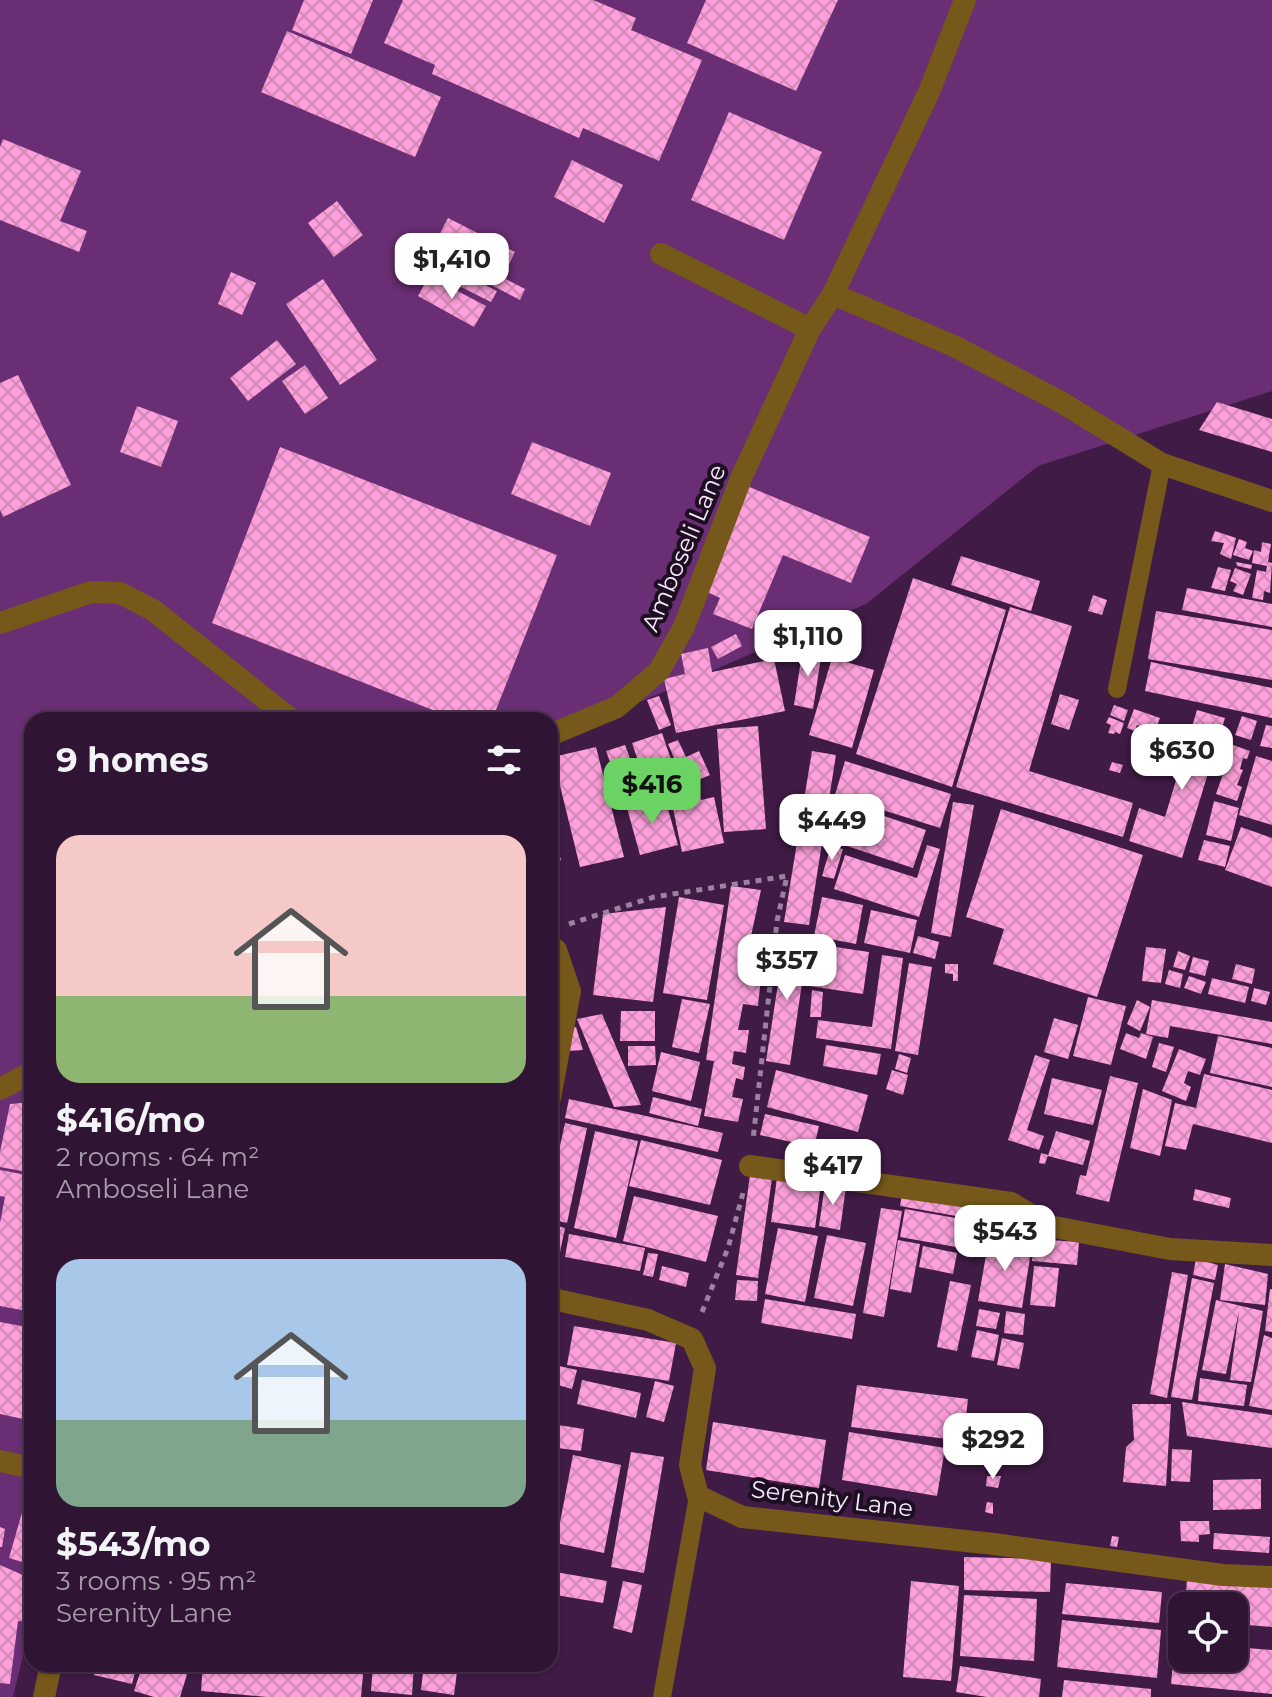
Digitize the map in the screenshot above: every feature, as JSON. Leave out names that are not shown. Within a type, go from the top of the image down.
[{"type":"street","name":"Amboseli Lane","points":[[558,732],[617,707],[659,671],[684,627],[742,476],[810,329],[833,294],[929,92],[965,0]]},
{"type":"street","points":[[661,254],[810,329]]},
{"type":"street","points":[[833,294],[956,347],[1061,402],[1162,464],[1272,501]]},
{"type":"street","points":[[0,623],[91,592],[120,593],[153,610],[282,712]]},
{"type":"street","points":[[558,956],[570,991],[558,1055]]},
{"type":"street","points":[[0,1089],[24,1076]]},
{"type":"street","points":[[750,1166],[1011,1203],[1049,1226],[1170,1249],[1272,1255]]},
{"type":"street","points":[[558,1300],[648,1320],[692,1339],[705,1368],[690,1465],[698,1496]]},
{"type":"street","points":[[0,1461],[24,1466]]},
{"type":"street","name":"Serenity Lane","points":[[698,1496],[742,1517],[994,1544],[1223,1575],[1272,1577]]},
{"type":"street","points":[[44,1697],[49,1672]]},
{"type":"lane","points":[[1117,689],[1162,464]]},
{"type":"lane","points":[[662,1697],[698,1496]]},
{"type":"path","points":[[565,926],[654,897],[787,876],[777,921],[750,1166],[728,1248],[692,1339]]},
{"type":"shaded area","points":[[0,0],[1272,0],[1272,391],[1038,466],[866,604],[558,738],[558,712],[24,712],[24,1652],[13,1697],[0,1697]]},
{"type":"building","points":[[304,0],[373,0],[351,54],[292,30]]},
{"type":"building","points":[[403,0],[593,0],[636,18],[631,30],[702,60],[659,161],[583,128],[579,138],[432,74],[435,65],[384,43]]},
{"type":"building","points":[[706,0],[838,0],[796,91],[687,43]]},
{"type":"building","points":[[287,31],[441,97],[415,157],[261,92]]},
{"type":"building","points":[[729,112],[822,152],[784,240],[691,200]]},
{"type":"building","points":[[3,139],[81,171],[60,221],[87,231],[79,252],[0,220],[0,147]]},
{"type":"building","points":[[572,160],[623,185],[604,223],[554,197]]},
{"type":"building","points":[[337,201],[363,235],[334,257],[308,223]]},
{"type":"building","points":[[448,218],[515,252],[504,274],[436,241]]},
{"type":"building","points":[[443,247],[525,289],[520,300],[438,257]]},
{"type":"building","points":[[437,261],[497,291],[491,302],[431,272]]},
{"type":"building","points":[[231,272],[256,283],[242,315],[218,304]]},
{"type":"building","points":[[429,276],[486,306],[474,327],[418,296]]},
{"type":"building","points":[[323,279],[377,360],[340,385],[286,304]]},
{"type":"building","points":[[277,340],[296,364],[248,401],[230,378]]},
{"type":"building","points":[[305,365],[328,398],[305,414],[282,381]]},
{"type":"building","points":[[18,375],[71,485],[3,517],[0,510],[0,383]]},
{"type":"building","points":[[1217,402],[1272,419],[1272,452],[1199,430]]},
{"type":"building","points":[[137,406],[178,421],[161,467],[120,452]]},
{"type":"building","points":[[532,442],[611,473],[590,526],[511,494]]},
{"type":"building","points":[[280,447],[557,555],[495,712],[438,712],[212,623]]},
{"type":"building","points":[[747,486],[870,537],[851,583],[783,555],[752,629],[713,614],[720,598],[705,591]]},
{"type":"building","points":[[1215,531],[1236,538],[1231,559],[1220,554],[1224,543],[1211,541]]},
{"type":"building","points":[[1239,539],[1247,542],[1245,548],[1253,551],[1249,560],[1233,555]]},
{"type":"building","points":[[1262,542],[1271,544],[1268,562],[1272,563],[1270,593],[1264,591],[1263,600],[1252,598],[1257,570],[1266,572],[1267,566],[1252,563],[1254,550],[1261,552]]},
{"type":"building","points":[[961,556],[1040,581],[1031,611],[951,585]]},
{"type":"building","points":[[1236,562],[1252,565],[1251,569],[1237,566]]},
{"type":"building","points":[[1218,567],[1231,570],[1225,591],[1211,588]]},
{"type":"building","points":[[1235,568],[1251,574],[1243,595],[1233,591],[1237,584],[1230,581]]},
{"type":"building","points":[[913,578],[1006,610],[952,787],[856,754]]},
{"type":"building","points":[[1187,588],[1272,604],[1272,627],[1182,610]]},
{"type":"building","points":[[1093,595],[1107,600],[1102,615],[1088,611]]},
{"type":"building","points":[[1010,607],[1072,626],[1029,771],[1133,803],[1123,837],[956,787]]},
{"type":"building","points":[[1156,611],[1272,630],[1272,680],[1148,659]]},
{"type":"building","points":[[736,634],[742,646],[718,659],[711,647]]},
{"type":"building","points":[[803,647],[822,651],[813,709],[794,705]]},
{"type":"building","points":[[708,648],[712,672],[774,659],[785,711],[676,733],[664,679],[685,674],[681,654]]},
{"type":"building","points":[[832,658],[874,670],[852,748],[809,735]]},
{"type":"building","points":[[1151,662],[1272,688],[1272,718],[1145,691]]},
{"type":"building","points":[[1060,694],[1079,700],[1069,730],[1051,724]]},
{"type":"building","points":[[659,696],[671,725],[659,730],[647,700]]},
{"type":"building","points":[[1114,705],[1128,710],[1124,721],[1110,715]]},
{"type":"building","points":[[1134,709],[1160,718],[1155,731],[1137,725],[1135,731],[1127,728]]},
{"type":"building","points":[[1197,710],[1225,718],[1182,858],[1129,841],[1139,808],[1165,817]]},
{"type":"building","points":[[1242,716],[1257,721],[1251,740],[1235,735]]},
{"type":"building","points":[[1109,717],[1124,723],[1120,734],[1108,733],[1111,725],[1106,723]]},
{"type":"building","points":[[1266,725],[1272,726],[1272,748],[1260,746]]},
{"type":"building","points":[[758,726],[766,829],[724,832],[717,729]]},
{"type":"building","points":[[662,733],[680,786],[650,796],[632,743]]},
{"type":"building","points":[[678,740],[686,757],[699,751],[710,775],[686,785],[668,744]]},
{"type":"building","points":[[1138,741],[1159,753],[1152,764],[1132,752]]},
{"type":"building","points":[[625,745],[644,796],[625,803],[606,751]]},
{"type":"building","points":[[1233,745],[1250,751],[1247,759],[1243,758],[1240,769],[1243,770],[1237,785],[1242,787],[1237,801],[1216,794]]},
{"type":"building","points":[[596,747],[624,857],[580,867],[558,777],[558,756]]},
{"type":"building","points":[[812,751],[836,755],[809,925],[784,922]]},
{"type":"building","points":[[1256,756],[1272,761],[1272,825],[1239,815]]},
{"type":"building","points":[[845,761],[951,794],[940,828],[835,795]]},
{"type":"building","points":[[1112,762],[1123,765],[1120,773],[1109,770]]},
{"type":"building","points":[[699,788],[701,800],[714,797],[724,843],[682,852],[670,794]]},
{"type":"building","points":[[665,798],[678,845],[640,855],[627,808]]},
{"type":"building","points":[[839,801],[926,830],[913,868],[826,839]]},
{"type":"building","points":[[1214,801],[1239,808],[1231,841],[1206,835]]},
{"type":"building","points":[[953,802],[974,805],[951,937],[931,933]]},
{"type":"building","points":[[1001,809],[1143,855],[1097,997],[993,964],[1004,929],[966,917]]},
{"type":"building","points":[[1241,827],[1272,838],[1272,887],[1225,870]]},
{"type":"building","points":[[1204,840],[1230,846],[1225,867],[1198,860]]},
{"type":"building","points":[[927,845],[940,849],[919,917],[834,889],[845,855],[917,878]]},
{"type":"building","points":[[831,846],[843,849],[834,879],[822,876]]},
{"type":"building","points":[[731,886],[761,890],[751,936],[765,938],[758,1006],[743,1004],[738,1030],[749,1030],[746,1053],[734,1051],[732,1064],[745,1067],[743,1080],[736,1078],[732,1097],[743,1099],[738,1122],[704,1116],[714,1061],[706,1060]]},
{"type":"building","points":[[679,897],[724,905],[707,1000],[663,993]]},
{"type":"building","points":[[822,897],[863,905],[856,944],[814,936]]},
{"type":"building","points":[[666,907],[653,1002],[593,995],[603,914]]},
{"type":"building","points":[[871,910],[917,920],[910,953],[864,943]]},
{"type":"building","points":[[918,936],[939,942],[935,959],[913,953]]},
{"type":"building","points":[[785,939],[808,942],[790,1065],[766,1061]]},
{"type":"building","points":[[815,944],[869,952],[863,994],[809,986]]},
{"type":"building","points":[[1146,947],[1166,949],[1161,983],[1142,981]]},
{"type":"building","points":[[1178,951],[1190,956],[1185,970],[1173,967]]},
{"type":"building","points":[[882,955],[903,958],[891,1049],[816,1038],[818,1020],[872,1027]]},
{"type":"building","points":[[1193,957],[1209,961],[1205,976],[1189,972]]},
{"type":"building","points":[[909,963],[932,967],[918,1055],[895,1051]]},
{"type":"building","points":[[945,964],[958,964],[958,981],[953,981],[953,974],[945,973]]},
{"type":"building","points":[[1236,964],[1255,969],[1252,984],[1232,979]]},
{"type":"building","points":[[1169,970],[1183,974],[1180,988],[1165,984]]},
{"type":"building","points":[[1189,976],[1206,982],[1201,994],[1184,988]]},
{"type":"building","points":[[1212,978],[1249,987],[1245,1003],[1208,994]]},
{"type":"building","points":[[1254,988],[1270,992],[1266,1005],[1251,1001]]},
{"type":"building","points":[[812,990],[823,992],[821,1017],[810,1017]]},
{"type":"building","points":[[1088,997],[1126,1006],[1111,1065],[1073,1056]]},
{"type":"building","points":[[682,999],[710,1004],[699,1053],[672,1047]]},
{"type":"building","points":[[1137,1000],[1150,1007],[1140,1031],[1127,1024]]},
{"type":"building","points":[[1152,1000],[1272,1022],[1272,1044],[1170,1026],[1168,1038],[1146,1034]]},
{"type":"building","points":[[621,1011],[655,1011],[655,1041],[620,1041]]},
{"type":"building","points":[[602,1014],[641,1105],[614,1107],[577,1019]]},
{"type":"building","points":[[1054,1018],[1078,1025],[1068,1059],[1044,1052]]},
{"type":"building","points":[[576,1027],[583,1050],[569,1051],[568,1029]]},
{"type":"building","points":[[1126,1033],[1139,1038],[1141,1033],[1153,1037],[1146,1059],[1120,1049]]},
{"type":"building","points":[[1218,1036],[1272,1048],[1272,1087],[1210,1073]]},
{"type":"building","points":[[1159,1043],[1174,1047],[1166,1072],[1152,1067]]},
{"type":"building","points":[[826,1045],[881,1054],[877,1075],[823,1066]]},
{"type":"building","points":[[628,1046],[655,1046],[656,1065],[628,1066]]},
{"type":"building","points":[[1179,1049],[1206,1059],[1200,1075],[1188,1071],[1184,1083],[1191,1087],[1186,1101],[1162,1091]]},
{"type":"building","points":[[661,1052],[700,1062],[691,1101],[652,1091]]},
{"type":"building","points":[[899,1054],[911,1058],[907,1073],[895,1069]]},
{"type":"building","points":[[1035,1055],[1050,1060],[1027,1130],[1044,1136],[1039,1150],[1008,1140]]},
{"type":"building","points":[[776,1070],[868,1095],[858,1132],[767,1107]]},
{"type":"building","points":[[892,1070],[908,1075],[903,1095],[886,1089]]},
{"type":"building","points":[[1204,1074],[1272,1090],[1272,1143],[1193,1124],[1186,1150],[1165,1146],[1175,1103],[1196,1108]]},
{"type":"building","points":[[1110,1076],[1138,1083],[1109,1202],[1076,1194],[1080,1175],[1086,1176]]},
{"type":"building","points":[[1052,1078],[1102,1090],[1093,1125],[1044,1114]]},
{"type":"building","points":[[1143,1089],[1172,1100],[1160,1156],[1130,1148]]},
{"type":"building","points":[[653,1097],[702,1109],[698,1126],[649,1113]]},
{"type":"building","points":[[569,1099],[723,1133],[718,1152],[565,1118]]},
{"type":"building","points":[[24,1103],[24,1172],[0,1167],[10,1104]]},
{"type":"building","points":[[765,1114],[819,1126],[814,1147],[760,1135]]},
{"type":"building","points":[[565,1123],[587,1128],[567,1223],[558,1221],[558,1155]]},
{"type":"building","points":[[595,1131],[638,1141],[616,1238],[574,1228]]},
{"type":"building","points":[[1056,1131],[1090,1141],[1083,1165],[1048,1156]]},
{"type":"building","points":[[641,1140],[722,1160],[710,1205],[629,1186]]},
{"type":"building","points":[[1041,1153],[1048,1155],[1045,1164],[1039,1163]]},
{"type":"building","points":[[0,1170],[24,1174],[24,1310],[0,1306],[0,1223],[5,1197],[0,1196]]},
{"type":"building","points":[[750,1175],[772,1178],[758,1278],[736,1275]]},
{"type":"building","points":[[777,1178],[821,1184],[815,1228],[771,1222]]},
{"type":"building","points":[[825,1184],[846,1187],[840,1230],[819,1226]]},
{"type":"building","points":[[903,1189],[976,1202],[973,1219],[900,1206]]},
{"type":"building","points":[[1195,1189],[1231,1198],[1229,1208],[1193,1200]]},
{"type":"building","points":[[634,1196],[718,1216],[706,1262],[623,1241]]},
{"type":"building","points":[[993,1204],[1005,1206],[1003,1225],[991,1224]]},
{"type":"building","points":[[881,1208],[902,1211],[884,1317],[863,1313]]},
{"type":"building","points":[[905,1209],[989,1224],[984,1252],[900,1237]]},
{"type":"building","points":[[558,1226],[565,1228],[558,1257]]},
{"type":"building","points":[[778,1228],[818,1236],[805,1302],[765,1294]]},
{"type":"building","points":[[569,1234],[645,1248],[640,1271],[565,1257]]},
{"type":"building","points":[[827,1235],[866,1243],[853,1306],[814,1298]]},
{"type":"building","points":[[989,1238],[1032,1245],[1022,1308],[978,1301]]},
{"type":"building","points":[[1034,1239],[1079,1242],[1077,1265],[1032,1261]]},
{"type":"building","points":[[898,1240],[920,1244],[911,1293],[890,1289]]},
{"type":"building","points":[[923,1246],[957,1253],[953,1274],[919,1267]]},
{"type":"building","points":[[648,1253],[658,1254],[653,1277],[643,1275]]},
{"type":"building","points":[[1196,1259],[1218,1265],[1215,1280],[1193,1275]]},
{"type":"building","points":[[1225,1264],[1268,1274],[1265,1305],[1220,1300]]},
{"type":"building","points":[[662,1266],[689,1273],[686,1287],[659,1280]]},
{"type":"building","points":[[1034,1266],[1059,1268],[1055,1307],[1030,1305]]},
{"type":"building","points":[[1172,1272],[1188,1275],[1167,1398],[1150,1394]]},
{"type":"building","points":[[1192,1278],[1214,1283],[1192,1400],[1171,1397]]},
{"type":"building","points":[[737,1280],[758,1281],[757,1301],[735,1300]]},
{"type":"building","points":[[950,1281],[971,1285],[957,1351],[937,1347]]},
{"type":"building","points":[[1272,1289],[1272,1332],[1265,1331]]},
{"type":"building","points":[[765,1299],[856,1314],[852,1339],[761,1323]]},
{"type":"building","points":[[1216,1300],[1263,1311],[1251,1382],[1230,1380],[1239,1311],[1226,1374],[1202,1370]]},
{"type":"building","points":[[979,1309],[1000,1313],[996,1329],[976,1326]]},
{"type":"building","points":[[1006,1311],[1025,1314],[1023,1335],[1004,1333]]},
{"type":"building","points":[[0,1322],[24,1326],[24,1419],[0,1414]]},
{"type":"building","points":[[574,1326],[676,1343],[669,1381],[567,1365]]},
{"type":"building","points":[[977,1330],[999,1335],[994,1361],[971,1357]]},
{"type":"building","points":[[1264,1335],[1272,1338],[1272,1410],[1249,1406]]},
{"type":"building","points":[[1002,1338],[1024,1343],[1019,1369],[997,1365]]},
{"type":"building","points":[[559,1366],[577,1370],[572,1389],[558,1385]]},
{"type":"building","points":[[1200,1378],[1247,1385],[1244,1406],[1198,1401]]},
{"type":"building","points":[[582,1380],[641,1393],[636,1418],[577,1404]]},
{"type":"building","points":[[655,1381],[674,1386],[664,1422],[646,1417]]},
{"type":"building","points":[[857,1385],[968,1399],[963,1441],[851,1427]]},
{"type":"building","points":[[1182,1402],[1272,1415],[1272,1448],[1187,1436]]},
{"type":"building","points":[[1132,1404],[1171,1404],[1166,1486],[1123,1482],[1126,1447],[1134,1440]]},
{"type":"building","points":[[713,1422],[826,1440],[819,1488],[706,1470]]},
{"type":"building","points":[[558,1425],[584,1429],[581,1451],[558,1448]]},
{"type":"building","points":[[849,1432],[945,1448],[937,1496],[842,1480]]},
{"type":"building","points":[[1172,1449],[1192,1450],[1190,1482],[1171,1481]]},
{"type":"building","points":[[631,1452],[664,1457],[644,1573],[611,1567]]},
{"type":"building","points":[[573,1455],[621,1465],[604,1553],[558,1543]]},
{"type":"building","points":[[987,1476],[1001,1476],[998,1488],[986,1486]]},
{"type":"building","points":[[1261,1479],[1261,1509],[1213,1510],[1213,1480]]},
{"type":"building","points":[[987,1502],[993,1503],[993,1514],[985,1512]]},
{"type":"building","points":[[23,1509],[24,1509],[24,1563],[9,1558]]},
{"type":"building","points":[[1180,1521],[1209,1521],[1210,1534],[1199,1535],[1199,1542],[1181,1541]]},
{"type":"building","points":[[0,1527],[5,1529],[2,1547],[0,1547]]},
{"type":"building","points":[[1214,1533],[1270,1537],[1269,1553],[1213,1549]]},
{"type":"building","points":[[1112,1536],[1119,1537],[1117,1547],[1110,1546]]},
{"type":"building","points":[[964,1557],[1051,1559],[1050,1592],[964,1590]]},
{"type":"building","points":[[0,1565],[24,1576],[24,1621],[18,1621],[10,1684],[0,1683]]},
{"type":"building","points":[[558,1572],[607,1581],[603,1603],[558,1595]]},
{"type":"building","points":[[1187,1579],[1272,1585],[1272,1627],[1248,1625],[1248,1592],[1186,1592]]},
{"type":"building","points":[[623,1581],[642,1585],[632,1633],[613,1628]]},
{"type":"building","points":[[911,1581],[959,1586],[951,1681],[903,1677]]},
{"type":"building","points":[[1066,1583],[1162,1592],[1159,1623],[1062,1614]]},
{"type":"building","points":[[964,1595],[1037,1599],[1034,1661],[960,1656]]},
{"type":"building","points":[[1062,1620],[1161,1630],[1157,1678],[1057,1667]]},
{"type":"building","points":[[1248,1648],[1272,1650],[1272,1694],[1171,1684],[1172,1672],[1248,1672]]},
{"type":"building","points":[[960,1666],[1041,1679],[1039,1697],[987,1697],[956,1692]]},
{"type":"building","points":[[95,1672],[135,1672],[132,1684],[94,1675]]},
{"type":"building","points":[[140,1672],[188,1672],[180,1697],[154,1697],[134,1691]]},
{"type":"building","points":[[202,1672],[363,1672],[361,1697],[267,1697],[201,1691]]},
{"type":"building","points":[[372,1672],[413,1672],[412,1695],[371,1691]]},
{"type":"building","points":[[423,1672],[457,1672],[454,1695],[421,1690]]},
{"type":"building","points":[[1064,1680],[1151,1689],[1151,1697],[1062,1697]]}]
